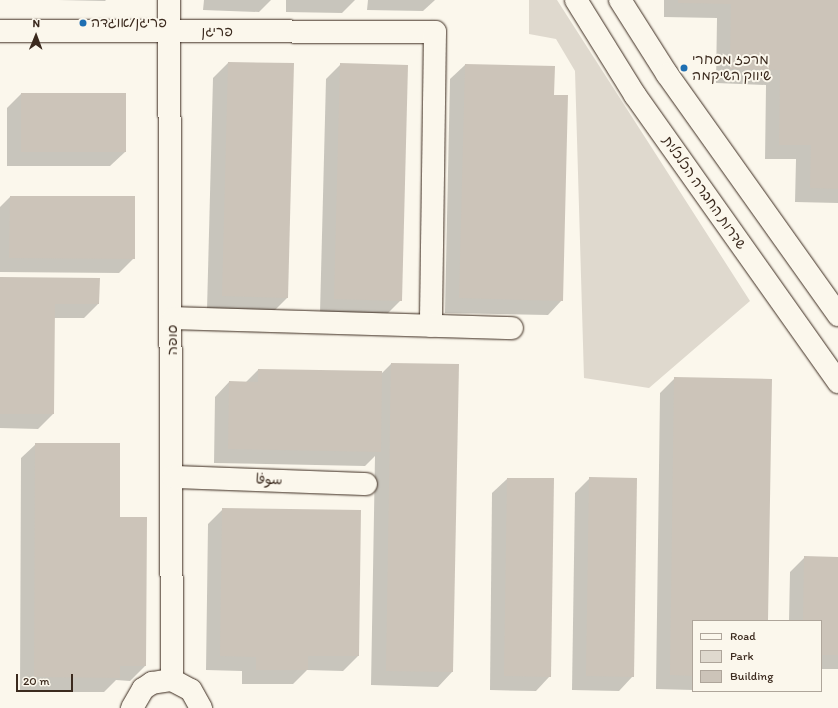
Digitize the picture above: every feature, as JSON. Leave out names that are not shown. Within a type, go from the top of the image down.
[{"type":"street","name":"סופה","points":[[169,0],[173,318],[172,680]]},
{"type":"street","name":"שדרות החברה הכלכלית","points":[[576,0],[635,95],[838,382]]},
{"type":"street","points":[[620,0],[667,74],[838,315]]},
{"type":"street","name":"פריגן","points":[[0,31],[435,32],[431,326]]},
{"type":"street","points":[[173,318],[512,328]]},
{"type":"street","name":"سوفا","points":[[173,477],[366,484]]},
{"type":"street","points":[[132,708],[143,689],[152,683],[172,680],[191,690],[201,708]]},
{"type":"green space","points":[[529,0],[557,0],[750,301],[649,388],[584,378],[575,71],[556,39],[529,34]]},
{"type":"building","points":[[678,0],[838,0],[838,189],[810,188],[811,145],[779,145],[780,70],[730,69],[731,4],[678,3]]},
{"type":"building","points":[[228,62],[294,63],[288,298],[222,296]]},
{"type":"building","points":[[340,63],[408,65],[402,301],[334,299]]},
{"type":"building","points":[[465,64],[555,66],[554,95],[568,95],[563,301],[459,298]]},
{"type":"building","points":[[21,93],[126,93],[126,152],[21,152]]},
{"type":"building","points":[[10,196],[135,196],[135,259],[9,258]]},
{"type":"building","points":[[0,277],[100,278],[99,304],[55,304],[54,414],[0,414]]},
{"type":"building","points":[[391,363],[459,364],[453,672],[386,671]]},
{"type":"building","points":[[258,369],[382,371],[381,452],[228,449],[229,381],[258,382]]},
{"type":"building","points":[[674,377],[772,379],[768,620],[692,620],[692,676],[670,675]]},
{"type":"building","points":[[35,443],[120,443],[120,517],[147,517],[146,666],[120,666],[120,678],[34,677]]},
{"type":"building","points":[[589,477],[637,478],[634,677],[586,676]]},
{"type":"building","points":[[507,478],[554,478],[551,677],[504,676]]},
{"type":"building","points":[[222,508],[361,510],[359,656],[308,656],[308,670],[256,670],[256,657],[220,656]]},
{"type":"building","points":[[804,556],[838,557],[838,655],[822,655],[822,620],[803,620]]},
{"type":"place","name":"פריגן/אוגדה","points":[[83,23]]},
{"type":"place","name":"מרכז מסחרי שיווק השיקמה","points":[[684,68]]}]
